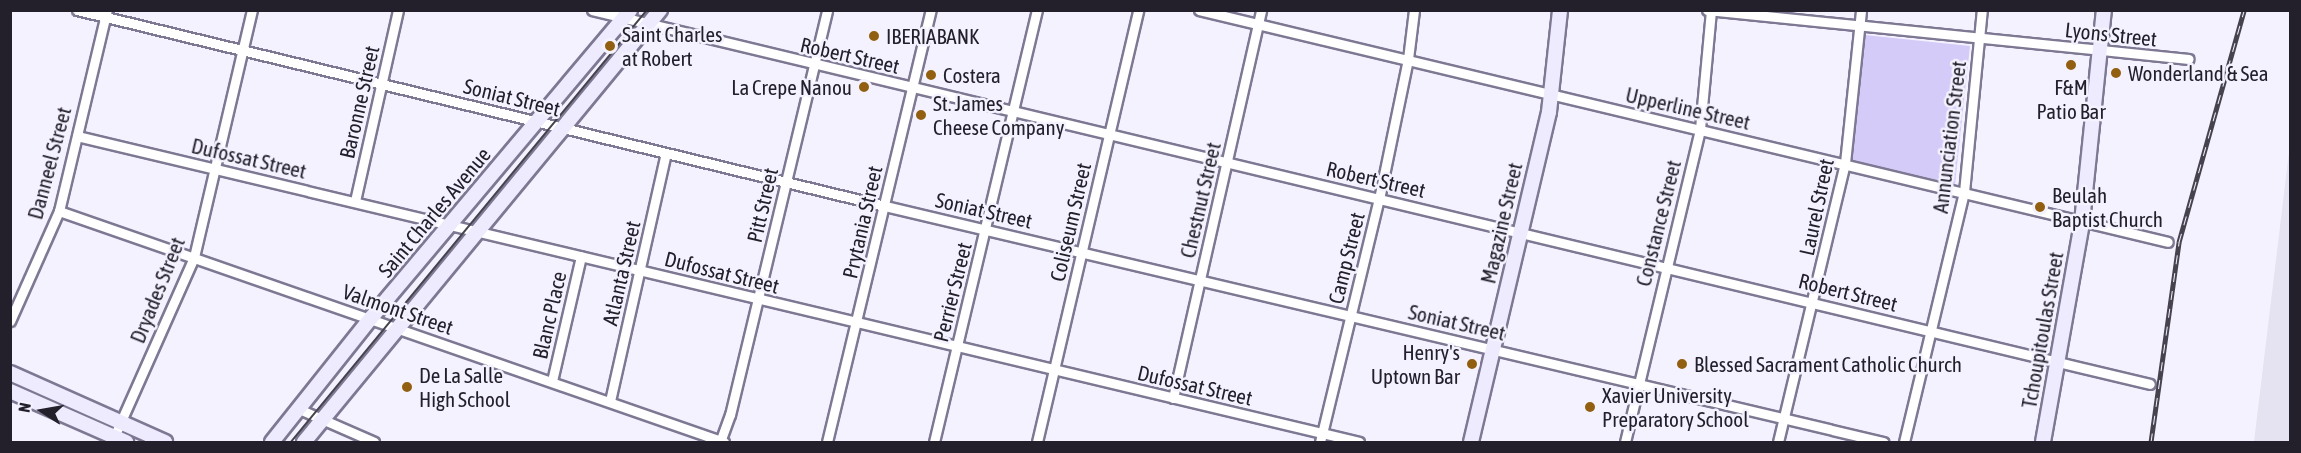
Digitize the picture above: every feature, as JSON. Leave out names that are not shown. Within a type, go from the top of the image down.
[{"type":"street","name":"Soniat Street","points":[[77,10],[106,14],[243,50],[885,206],[1883,442]]},
{"type":"street","name":"Dryades Street","points":[[120,440],[121,423],[194,257],[252,10]]},
{"type":"street","name":"Baronne Street","points":[[355,201],[398,10]]},
{"type":"street","name":"Robert Street","points":[[592,10],[627,14],[649,24],[813,65],[2150,384]]},
{"type":"street","points":[[304,442],[660,10]]},
{"type":"street","name":"Pitt Street","points":[[721,442],[730,416],[827,10]]},
{"type":"street","name":"Prytania Street","points":[[827,442],[931,10]]},
{"type":"street","name":"Perrier Street","points":[[934,442],[1037,10]]},
{"type":"street","name":"Coliseum Street","points":[[1037,442],[1138,10]]},
{"type":"street","name":"Upperline Street","points":[[1199,10],[2168,242]]},
{"type":"street","name":"Chestnut Street","points":[[1173,398],[1261,10]]},
{"type":"street","name":"Camp Street","points":[[1321,438],[1379,199],[1408,59],[1414,10]]},
{"type":"street","name":"Magazine Street","points":[[1471,442],[1551,94],[1560,10]]},
{"type":"street","name":"Laurel Street","points":[[1778,442],[1845,163],[1861,10]]},
{"type":"street","name":"Annunciation Street","points":[[1904,442],[1964,192],[1982,10]]},
{"type":"street","name":"Tchoupitoulas Street","points":[[2043,442],[2082,222],[2104,10]]},
{"type":"street","name":"Lyons Street","points":[[1710,11],[2189,59]]},
{"type":"street","name":"Constance Street","points":[[1625,442],[1700,129],[1710,11]]},
{"type":"street","name":"Danneel Street","points":[[10,321],[59,211],[106,14]]},
{"type":"street","name":"Saint Charles Avenue","points":[[272,442],[371,318],[627,14]]},
{"type":"street","name":"Dufossat Street","points":[[77,136],[1173,398],[1321,438],[1359,442]]},
{"type":"street","name":"Atlanta Street","points":[[610,401],[666,153]]},
{"type":"street","name":"Valmont Street","points":[[59,211],[610,401],[721,442]]},
{"type":"street","name":"Blanc Place","points":[[552,381],[581,256]]},
{"type":"street","points":[[10,373],[165,442]]},
{"type":"street","points":[[10,391],[120,440]]},
{"type":"street","points":[[299,409],[374,442]]},
{"type":"shaded area","points":[[1865,35],[1970,46],[1955,184],[1852,160]]},
{"type":"shaded area","points":[[2290,144],[2290,442],[2254,442]]},
{"type":"tram line","points":[[291,442],[647,10]]},
{"type":"railway","points":[[2151,442],[2179,242],[2244,10]]},
{"type":"place","name":"IBERIABANK","points":[[874,36]]},
{"type":"place","name":"Saint Charles at Robert","points":[[610,46]]},
{"type":"place","name":"F&M Patio Bar","points":[[2071,65]]},
{"type":"place","name":"Wonderland & Sea","points":[[2116,73]]},
{"type":"place","name":"Costera","points":[[931,75]]},
{"type":"place","name":"La Crepe Nanou","points":[[864,87]]},
{"type":"place","name":"St. James Cheese Company","points":[[921,115]]},
{"type":"place","name":"Beulah Baptist Church","points":[[2040,207]]},
{"type":"place","name":"Henry's Uptown Bar","points":[[1472,364]]},
{"type":"place","name":"Blessed Sacrament Catholic Church","points":[[1682,364]]},
{"type":"place","name":"De La Salle High School","points":[[407,387]]},
{"type":"place","name":"Xavier University Preparatory School","points":[[1590,407]]}]
